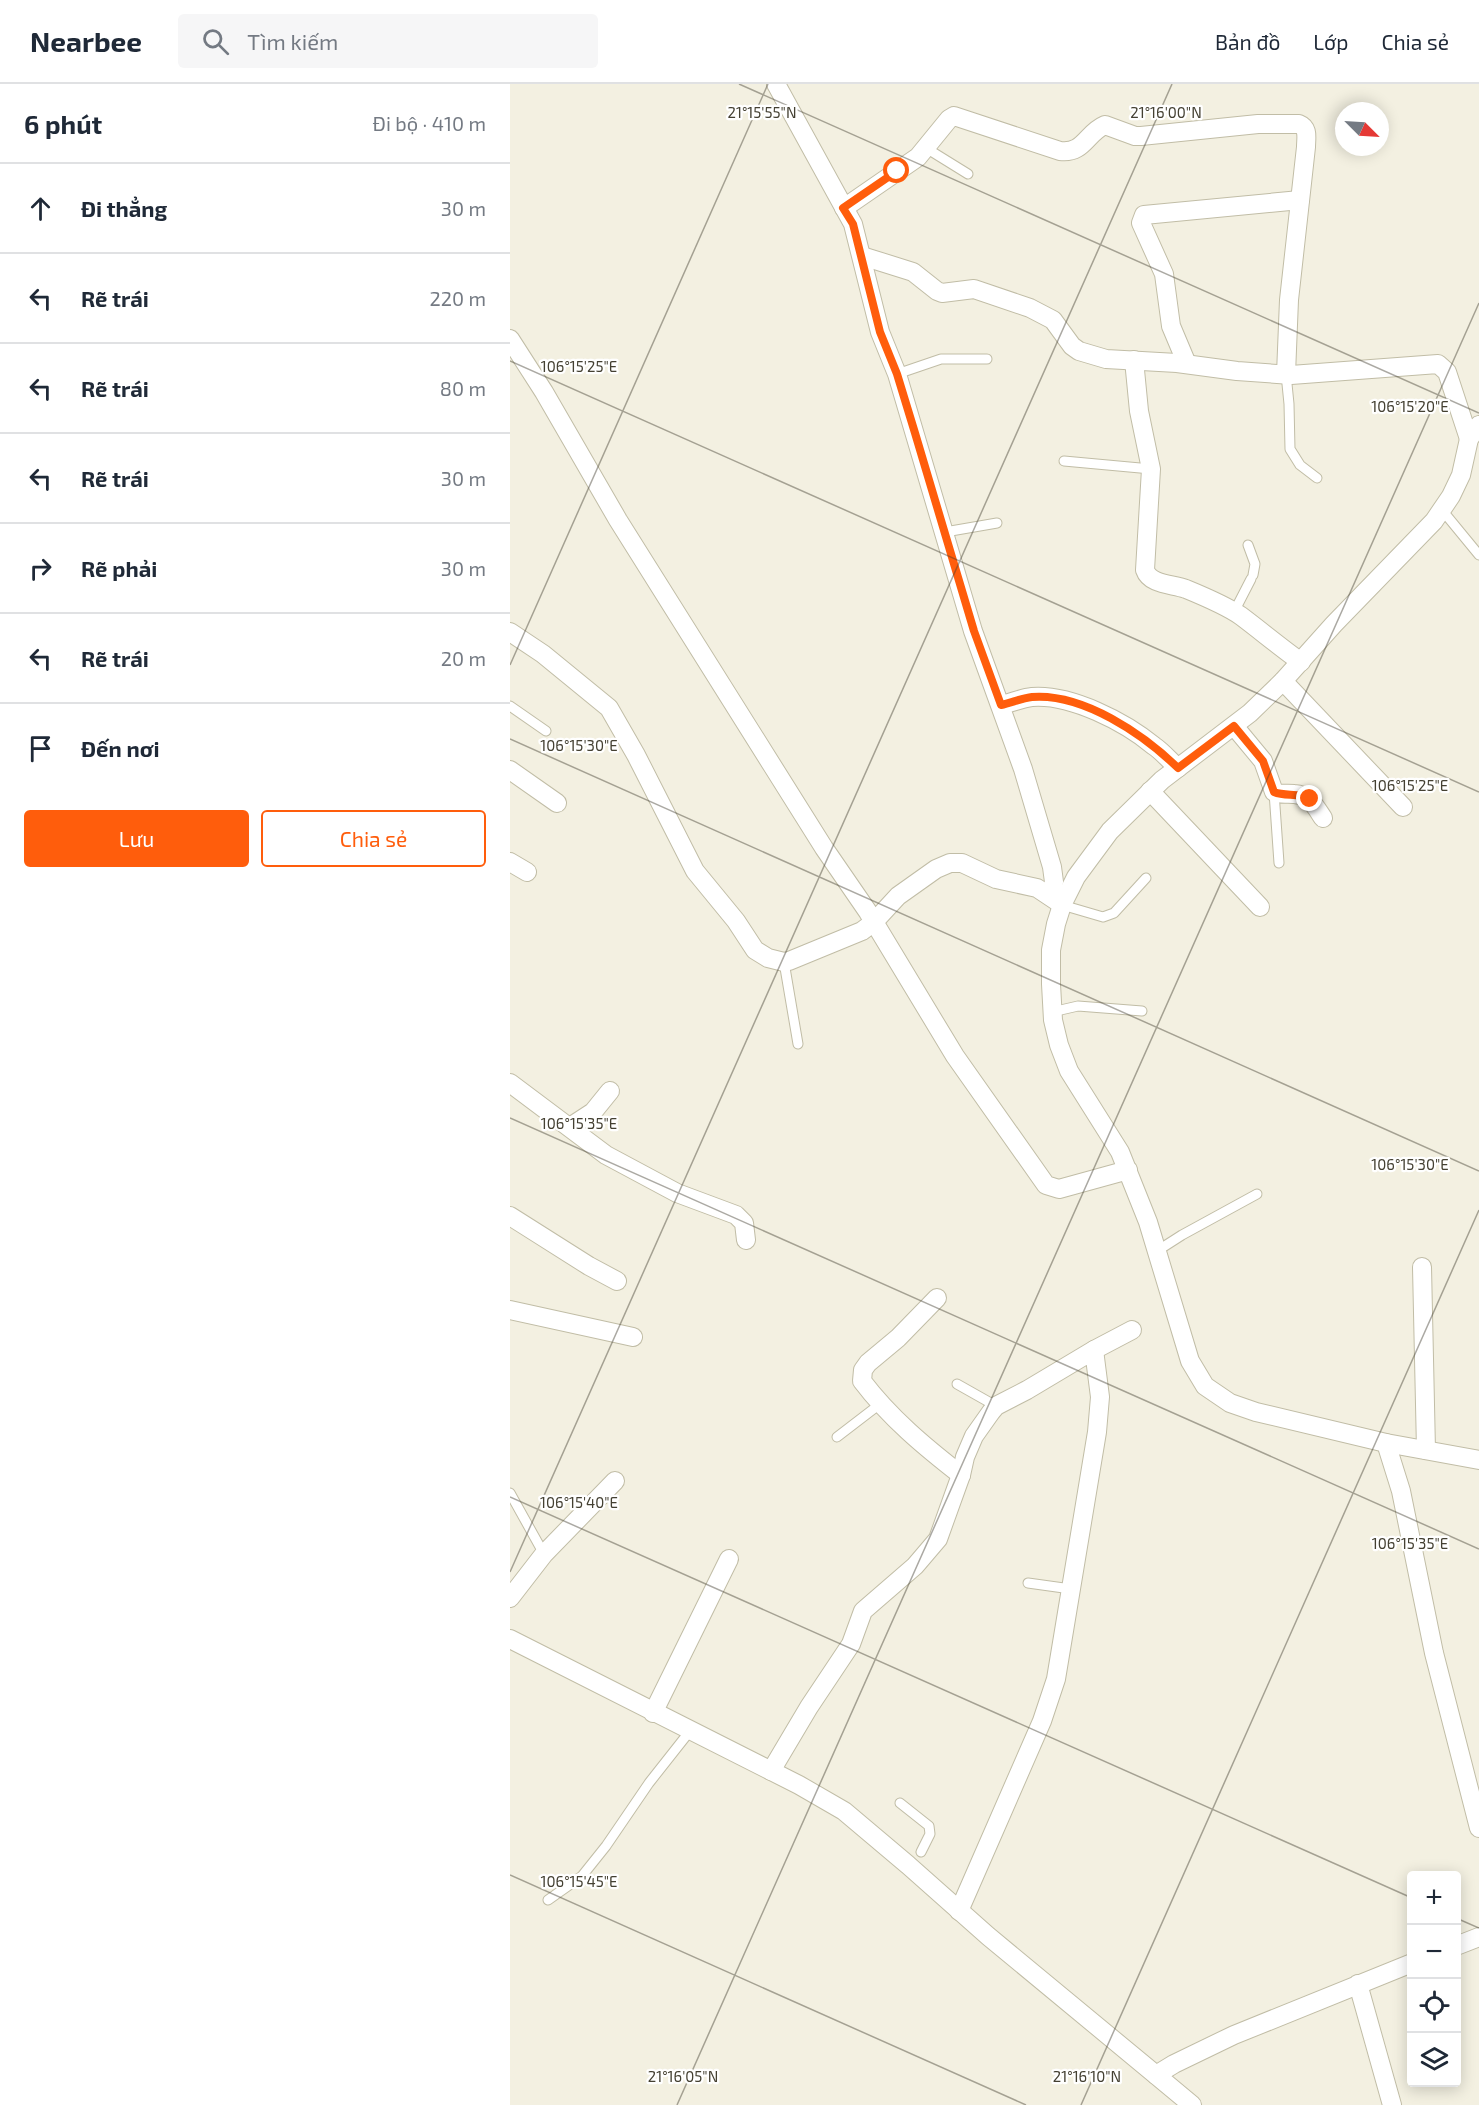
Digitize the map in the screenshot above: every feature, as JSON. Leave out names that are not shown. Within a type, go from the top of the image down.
[{"type":"street","points":[[776,84],[853,224],[880,332],[897,374],[974,631],[1023,769],[1052,867],[1056,901],[1056,924],[1051,950],[1052,1012],[1059,1045],[1069,1071],[1120,1152],[1128,1170],[1148,1222],[1190,1360],[1205,1386],[1230,1403],[1256,1412],[1386,1443],[1479,1460]]},
{"type":"street","points":[[843,208],[918,157],[954,116],[1068,152],[1079,148],[1100,127],[1105,125],[1141,136],[1258,124],[1299,124],[1306,130],[1288,300],[1286,374]]},
{"type":"street","points":[[1186,364],[1171,326],[1164,274],[1141,223],[1144,215],[1300,200]]},
{"type":"street","points":[[862,256],[913,272],[936,291],[942,293],[974,289],[1030,308],[1048,316],[1072,346],[1086,354],[1106,359],[1286,374],[1438,364],[1447,372],[1474,432],[1461,475],[1451,496],[1434,521],[1250,713],[1150,791],[1110,831],[1056,901]]},
{"type":"street","points":[[510,339],[544,392],[618,520],[824,848],[874,922],[955,1056],[1046,1185],[1059,1189],[1128,1170]]},
{"type":"street","points":[[1134,360],[1140,411],[1151,469],[1146,574],[1152,579],[1185,589],[1234,612],[1301,662]]},
{"type":"street","points":[[510,632],[543,654],[609,708],[645,772],[695,871],[736,921],[755,950],[768,958],[784,962],[862,931],[874,922],[898,896],[936,868],[950,863],[962,863],[996,879],[1037,888],[1056,901]]},
{"type":"street","points":[[1283,681],[1403,807]]},
{"type":"street","points":[[1001,705],[1031,697],[1051,698],[1084,705],[1155,746],[1178,768]]},
{"type":"street","points":[[1234,726],[1263,761],[1274,792],[1305,796],[1310,799],[1323,819]]},
{"type":"street","points":[[510,770],[557,803]]},
{"type":"street","points":[[1150,791],[1260,907]]},
{"type":"street","points":[[510,862],[527,872]]},
{"type":"street","points":[[510,1083],[594,1147],[623,1164],[677,1193],[736,1215],[744,1223],[746,1240]]},
{"type":"street","points":[[570,1127],[593,1112],[610,1091]]},
{"type":"street","points":[[510,1216],[617,1281]]},
{"type":"street","points":[[1422,1268],[1426,1450]]},
{"type":"street","points":[[937,1298],[863,1370],[862,1381],[880,1404],[926,1448],[961,1474]]},
{"type":"street","points":[[510,1310],[633,1337]]},
{"type":"street","points":[[771,1771],[808,1707],[851,1644],[863,1611],[915,1566],[938,1539],[961,1474],[964,1457],[974,1436],[996,1406],[1131,1330]]},
{"type":"street","points":[[959,1911],[1042,1721],[1056,1679],[1097,1432],[1100,1397],[1094,1350]]},
{"type":"street","points":[[1386,1443],[1401,1491],[1434,1653],[1479,1828]]},
{"type":"street","points":[[510,1598],[544,1554],[615,1481]]},
{"type":"street","points":[[653,1713],[729,1559]]},
{"type":"street","points":[[510,1639],[771,1771],[844,1811],[916,1860],[959,1911],[1192,2105]]},
{"type":"street","points":[[1461,1944],[1479,1937]]},
{"type":"street","points":[[1156,2075],[1234,2035],[1407,1965]]},
{"type":"street","points":[[1358,1984],[1392,2105]]},
{"type":"lane","points":[[926,148],[968,174]]},
{"type":"lane","points":[[897,374],[941,359],[987,359]]},
{"type":"lane","points":[[1286,374],[1290,449],[1300,465],[1317,478]]},
{"type":"lane","points":[[1064,461],[1151,469]]},
{"type":"lane","points":[[1442,510],[1479,555]]},
{"type":"lane","points":[[945,532],[997,523]]},
{"type":"lane","points":[[1234,612],[1252,577],[1255,564],[1248,545]]},
{"type":"lane","points":[[510,706],[546,731]]},
{"type":"lane","points":[[1274,792],[1279,862]]},
{"type":"lane","points":[[1056,901],[1103,917],[1109,916],[1146,878]]},
{"type":"lane","points":[[784,962],[798,1044]]},
{"type":"lane","points":[[1052,1012],[1078,1006],[1142,1011]]},
{"type":"lane","points":[[1157,1251],[1257,1194]]},
{"type":"lane","points":[[957,1384],[996,1406]]},
{"type":"lane","points":[[837,1437],[880,1404]]},
{"type":"lane","points":[[510,1493],[544,1554]]},
{"type":"lane","points":[[1028,1583],[1071,1589]]},
{"type":"lane","points":[[548,1900],[582,1876],[606,1846],[649,1783],[690,1731]]},
{"type":"lane","points":[[900,1803],[929,1826],[930,1834],[916,1860]]},
{"type":"route","points":[[897,171],[843,208],[853,224],[880,332],[897,374],[974,631],[1001,705],[1031,697],[1051,698],[1084,705],[1136,733],[1155,746],[1178,768],[1234,726],[1263,761],[1274,792],[1305,796],[1310,799]]}]
